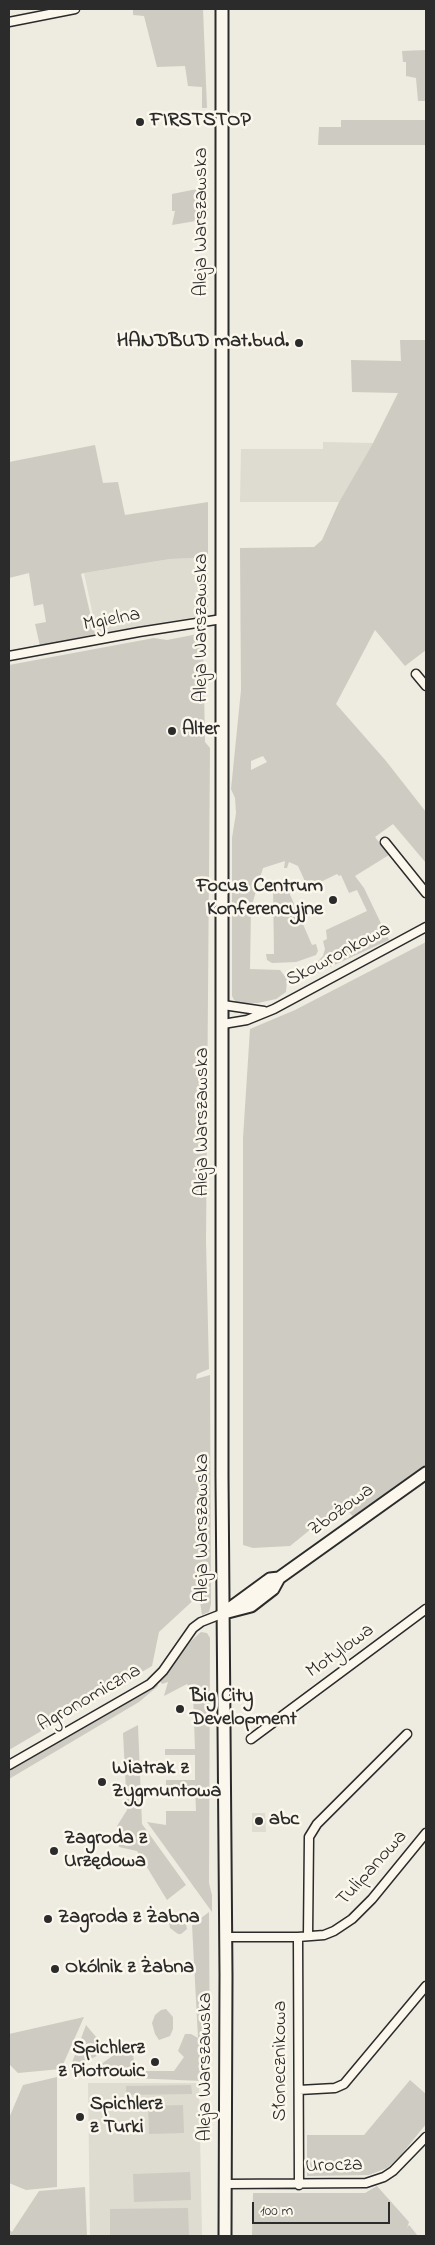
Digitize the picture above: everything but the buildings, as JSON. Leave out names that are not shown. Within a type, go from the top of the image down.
[{"type":"street","points":[[9,22],[75,9]]},
{"type":"street","name":"Aleja Warszawska","points":[[222,9],[226,2236]]},
{"type":"street","name":"Mgielna","points":[[9,656],[222,619]]},
{"type":"street","points":[[416,674],[426,686]]},
{"type":"street","points":[[385,842],[426,893]]},
{"type":"street","name":"Skowronkowa","points":[[223,1024],[247,1020],[294,999],[426,927]]},
{"type":"street","points":[[224,1005],[266,1012]]},
{"type":"street","name":"Zbożowa","points":[[224,1614],[270,1579],[279,1578],[426,1473]]},
{"type":"street","name":"Motylowa","points":[[251,1739],[426,1609]]},
{"type":"street","name":"Agronomiczna","points":[[9,1765],[150,1684],[163,1671],[193,1628],[201,1622],[224,1614]]},
{"type":"street","points":[[308,1936],[309,1837],[317,1824],[407,1734]]},
{"type":"street","name":"Tulipanowa","points":[[226,1937],[298,1937],[334,1931],[352,1919],[389,1880],[426,1833]]},
{"type":"street","name":"Słonecznikowa","points":[[298,1937],[299,2185]]},
{"type":"street","points":[[299,2090],[335,2088],[344,2084],[426,1986]]},
{"type":"street","name":"Urocza","points":[[225,2184],[355,2184],[376,2181],[393,2171],[426,2137]]},
{"type":"shaded area","points":[[133,9],[203,9],[207,108],[202,108],[202,87],[188,86],[185,66],[157,67],[144,16],[133,15]]},
{"type":"shaded area","points":[[426,50],[426,101],[418,101],[416,78],[406,76],[406,62],[403,62],[402,51]]},
{"type":"shaded area","points":[[341,120],[426,120],[426,145],[318,145],[319,127],[341,127]]},
{"type":"shaded area","points":[[207,187],[208,219],[172,225],[175,211],[172,211],[172,194]]},
{"type":"shaded area","points":[[400,340],[426,340],[426,650],[405,666],[375,630],[336,704],[386,761],[426,812],[426,863],[393,824],[375,837],[389,855],[355,876],[364,888],[389,940],[297,982],[297,974],[300,969],[317,962],[323,956],[325,949],[323,941],[327,939],[326,930],[367,911],[357,890],[349,893],[341,875],[337,874],[308,888],[298,866],[289,862],[287,868],[284,868],[285,861],[263,868],[251,908],[250,969],[280,970],[287,979],[286,992],[276,999],[258,1003],[239,1004],[232,996],[232,838],[236,813],[235,798],[231,789],[241,690],[240,548],[314,547],[322,540],[339,502],[373,443],[398,393],[352,392],[351,360],[401,361]],"holes":[[[263,756],[267,762],[251,770],[251,761]]]},
{"type":"shaded area","points":[[323,442],[373,443],[339,502],[240,502],[241,449],[323,449]]},
{"type":"shaded area","points":[[95,445],[103,483],[118,482],[125,515],[208,502],[208,615],[201,616],[198,562],[195,558],[170,559],[84,573],[81,574],[95,634],[40,646],[35,624],[46,622],[43,604],[34,606],[29,573],[9,578],[9,462]]},
{"type":"shaded area","points":[[195,558],[198,562],[201,616],[97,634],[84,573],[170,559]]},
{"type":"shaded area","points":[[203,633],[205,742],[210,748],[206,1241],[209,1369],[197,1374],[196,1379],[210,1375],[211,1604],[209,1612],[202,1615],[199,1595],[159,1632],[152,1666],[9,1750],[9,665],[154,638],[167,640]]},
{"type":"shaded area","points":[[285,883],[312,945],[316,944],[318,951],[316,955],[296,962],[272,963],[267,960],[266,954],[274,954],[273,888]]},
{"type":"shaded area","points":[[426,942],[426,1468],[355,1519],[342,1504],[290,1546],[253,1548],[243,1545],[243,1138],[250,1029],[295,1010]]},
{"type":"shaded area","points":[[201,1632],[207,1633],[210,1638],[209,1883],[212,1895],[212,1912],[147,1822],[166,1825],[166,1811],[196,1811],[195,1786],[166,1786],[166,1780],[195,1780],[195,1755],[165,1755],[165,1749],[195,1749],[193,1692],[187,1684],[164,1696],[168,1682],[162,1684],[160,1681],[191,1641]]},
{"type":"shaded area","points":[[156,1679],[158,1686],[139,1702],[9,1779],[9,1765]]},
{"type":"shaded area","points":[[138,1725],[142,1824],[186,1885],[167,1900],[137,1851],[119,1847],[117,1826],[127,1810],[123,1733]]},
{"type":"shaded area","name":"abc","points":[[252,1813],[265,1813],[266,1832],[252,1832]]},
{"type":"shaded area","points":[[209,1912],[210,2089],[202,2085],[202,2081],[84,2076],[114,2055],[133,2054],[135,2071],[174,2071],[184,2057],[178,2051],[185,2034],[191,2034],[198,2038],[192,1925]]},
{"type":"shaded area","points":[[167,1913],[171,1913],[186,1924],[187,1929],[178,1934],[170,1928]]},
{"type":"shaded area","points":[[166,2009],[173,2017],[173,2029],[170,2036],[159,2040],[152,2023],[155,2015],[161,2010]]},
{"type":"shaded area","points":[[84,2017],[61,2069],[18,2073],[9,2064],[9,2034]]},
{"type":"shaded area","points":[[86,2025],[108,2051],[70,2068]]},
{"type":"shaded area","points":[[57,2077],[57,2187],[26,2190],[9,2183],[9,2118],[23,2085]]},
{"type":"shaded area","points":[[410,2080],[426,2094],[426,2124],[401,2155],[387,2168],[369,2175],[307,2176],[307,2135],[364,2135]]},
{"type":"shaded area","points":[[88,2083],[199,2083],[202,2236],[90,2236]]},
{"type":"shaded area","points":[[191,2085],[192,2094],[126,2095],[126,2086]]},
{"type":"shaded area","points":[[183,2105],[184,2133],[149,2134],[148,2106]]},
{"type":"shaded area","points":[[190,2172],[191,2200],[134,2202],[133,2174]]},
{"type":"shaded area","points":[[377,2186],[409,2222],[407,2228],[409,2225],[418,2236],[252,2236],[253,2193],[365,2193]]},
{"type":"shaded area","points":[[85,2187],[87,2236],[9,2236],[9,2229],[12,2232],[39,2191]]},
{"type":"shaded area","points":[[188,2208],[189,2236],[110,2236],[110,2209]]},
{"type":"place","name":"FIRSTSTOP","points":[[140,122]]},
{"type":"place","name":"HANDBUD mat.bud.","points":[[299,343]]},
{"type":"place","name":"Alter","points":[[172,731]]},
{"type":"place","name":"Focus Centrum Konferencyjne","points":[[333,900]]},
{"type":"place","name":"Big City Development","points":[[180,1709]]},
{"type":"place","name":"Wiatrak z Zygmuntowa","points":[[102,1782]]},
{"type":"place","name":"abc","points":[[259,1821]]},
{"type":"place","name":"Zagroda z Urzędowa","points":[[54,1851]]},
{"type":"place","name":"Zagroda z Żabna","points":[[48,1919]]},
{"type":"place","name":"Okólnik z Żabna","points":[[55,1969]]},
{"type":"place","name":"Spichlerz z Piotrowic","points":[[155,2062]]},
{"type":"place","name":"Spichlerz z Turki","points":[[80,2117]]}]
